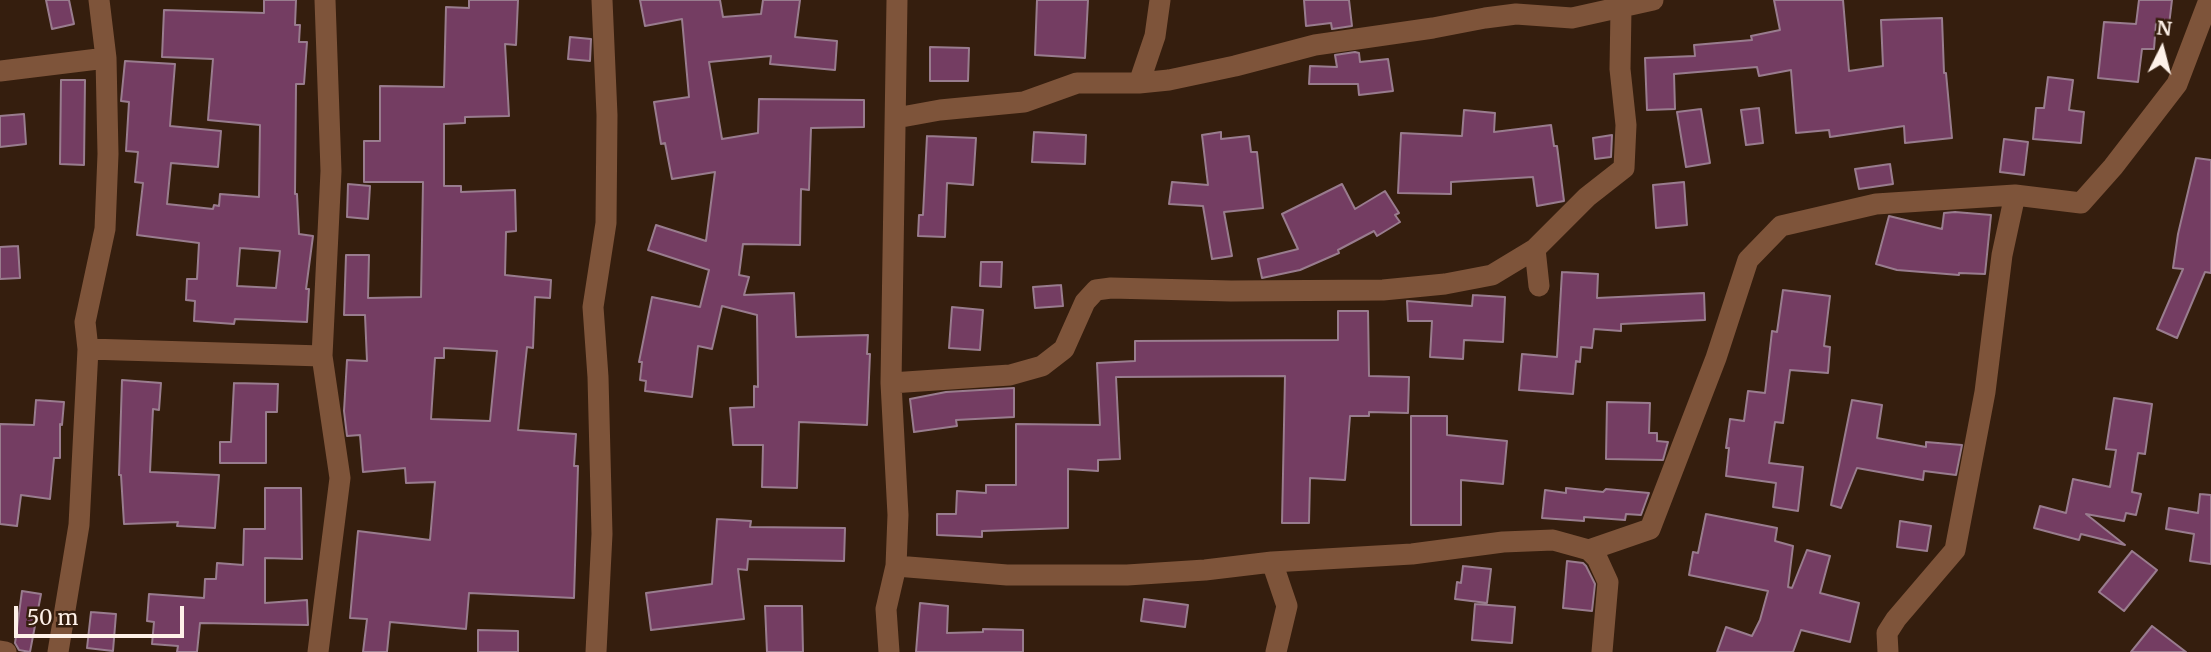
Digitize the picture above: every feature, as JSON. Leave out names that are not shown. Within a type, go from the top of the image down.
[{"type":"street","points":[[58,652],[79,526],[88,349],[85,322],[105,229],[108,154],[106,58],[99,0]]},
{"type":"street","points":[[318,652],[340,478],[322,356],[331,171],[325,0]]},
{"type":"street","points":[[596,652],[602,534],[598,377],[593,307],[606,223],[607,115],[603,0]]},
{"type":"street","points":[[889,652],[886,609],[896,566],[898,515],[891,383],[897,0]]},
{"type":"street","points":[[1139,83],[1155,37],[1160,0]]},
{"type":"street","points":[[896,118],[940,110],[1024,102],[1077,83],[1169,80],[1235,66],[1315,44],[1516,14],[1572,18],[1653,0]]},
{"type":"street","points":[[1589,550],[1650,529],[1716,359],[1748,260],[1781,226],[1876,204],[2015,195],[2081,203],[2113,167],[2176,84],[2209,0]]},
{"type":"street","points":[[891,383],[1010,375],[1042,366],[1064,349],[1086,302],[1096,290],[1383,290],[1445,284],[1492,275],[1535,248],[1587,197],[1624,167],[1626,125],[1620,69],[1621,9]]},
{"type":"street","points":[[1155,37],[1169,80]]},
{"type":"street","points":[[0,71],[106,58]]},
{"type":"street","points":[[1888,652],[1887,633],[1896,619],[1955,551],[1985,392],[2002,255],[2015,195]]},
{"type":"street","points":[[1535,248],[1539,286]]},
{"type":"street","points":[[88,349],[322,356]]},
{"type":"street","points":[[896,566],[1007,575],[1127,576],[1272,562],[1412,554],[1503,542],[1553,540],[1589,550],[1597,558],[1608,582],[1602,652]]},
{"type":"street","points":[[1272,562],[1287,606],[1276,652]]},
{"type":"street","points":[[0,651],[6,652]]},
{"type":"building","points":[[46,0],[69,0],[74,24],[52,29]]},
{"type":"building","points":[[264,0],[296,0],[295,25],[300,25],[299,42],[307,42],[304,84],[296,84],[295,194],[299,234],[313,236],[306,289],[309,289],[307,322],[235,319],[234,324],[194,321],[195,301],[186,300],[187,279],[197,279],[199,243],[137,235],[143,183],[135,182],[138,152],[126,151],[129,102],[121,101],[125,61],[175,64],[170,126],[221,131],[218,167],[171,163],[167,204],[213,209],[214,205],[219,206],[220,194],[259,197],[260,125],[208,120],[213,59],[162,57],[164,10],[264,13]],"holes":[[[240,248],[280,251],[276,288],[237,286]]]},
{"type":"building","points":[[469,0],[518,0],[516,45],[505,44],[509,116],[465,117],[465,123],[444,124],[444,186],[461,186],[461,192],[515,190],[516,231],[506,232],[505,275],[551,280],[550,298],[535,297],[533,348],[527,347],[518,430],[576,434],[574,466],[578,466],[574,598],[469,593],[466,629],[390,622],[387,652],[363,652],[367,619],[350,618],[358,531],[430,540],[435,482],[406,483],[405,468],[363,472],[360,435],[347,436],[344,411],[347,360],[367,361],[365,315],[344,315],[346,255],[369,255],[368,298],[421,297],[423,182],[364,182],[364,141],[380,141],[380,86],[444,87],[446,7],[469,8]],"holes":[[[444,348],[497,351],[490,421],[431,419],[435,358],[444,358]]]},
{"type":"building","points":[[640,0],[720,0],[723,17],[761,14],[763,0],[800,0],[795,37],[837,41],[835,70],[770,64],[771,56],[709,62],[722,139],[758,133],[759,99],[864,100],[864,127],[811,128],[809,190],[801,189],[800,245],[743,244],[739,275],[749,277],[744,295],[794,293],[796,337],[868,335],[867,354],[870,354],[867,425],[799,422],[797,488],[762,487],[763,445],[733,445],[730,408],[754,407],[754,386],[758,387],[757,315],[722,306],[712,349],[698,346],[692,397],[645,391],[646,381],[640,380],[642,362],[639,362],[652,297],[700,307],[709,270],[648,250],[656,225],[706,241],[715,172],[672,179],[665,143],[661,144],[654,102],[689,97],[682,19],[645,26]]},
{"type":"building","points":[[1037,0],[1088,0],[1085,58],[1035,55]]},
{"type":"building","points":[[1304,0],[1349,0],[1352,26],[1332,29],[1331,23],[1306,26]]},
{"type":"building","points":[[1774,0],[1843,0],[1849,71],[1883,66],[1881,20],[1942,18],[1944,73],[1952,138],[1905,143],[1904,126],[1830,137],[1829,130],[1796,133],[1791,70],[1759,76],[1757,67],[1674,74],[1675,109],[1647,110],[1645,58],[1695,56],[1694,45],[1752,40],[1751,36],[1780,30]]},
{"type":"building","points":[[2139,0],[2172,0],[2169,25],[2156,23],[2154,49],[2142,49],[2138,82],[2098,78],[2104,22],[2136,24]]},
{"type":"building","points":[[570,37],[591,39],[590,61],[568,59]]},
{"type":"building","points":[[930,47],[969,48],[968,81],[930,81]]},
{"type":"building","points":[[1359,53],[1360,62],[1388,59],[1393,91],[1359,95],[1358,84],[1309,84],[1310,66],[1337,67],[1335,55]]},
{"type":"building","points":[[2048,77],[2073,80],[2069,110],[2084,112],[2081,143],[2033,139],[2036,108],[2044,108]]},
{"type":"building","points":[[61,80],[85,80],[84,165],[60,164]]},
{"type":"building","points":[[1759,108],[1763,143],[1746,145],[1741,110]]},
{"type":"building","points":[[1701,109],[1710,163],[1686,167],[1677,112]]},
{"type":"building","points":[[1464,110],[1495,113],[1494,132],[1551,125],[1554,146],[1557,146],[1564,201],[1537,206],[1533,177],[1451,182],[1451,194],[1398,193],[1401,133],[1462,136]]},
{"type":"building","points":[[24,114],[26,144],[0,147],[0,116]]},
{"type":"building","points":[[1034,132],[1086,135],[1085,164],[1032,162]]},
{"type":"building","points":[[1221,132],[1221,139],[1249,136],[1251,152],[1257,152],[1263,208],[1224,212],[1232,256],[1212,259],[1203,206],[1169,204],[1172,182],[1208,185],[1202,135]]},
{"type":"building","points":[[1612,135],[1611,157],[1595,159],[1593,138]]},
{"type":"building","points":[[927,136],[976,138],[973,185],[947,183],[945,237],[918,236],[919,215],[923,215]]},
{"type":"building","points":[[2004,139],[2028,142],[2024,175],[2000,172]]},
{"type":"building","points":[[2196,158],[2211,160],[2211,273],[2205,272],[2177,338],[2157,329],[2183,269],[2173,268]]},
{"type":"building","points":[[1890,164],[1893,184],[1859,189],[1855,169]]},
{"type":"building","points":[[1684,182],[1687,225],[1656,228],[1653,185]]},
{"type":"building","points":[[348,184],[370,186],[368,219],[347,217]]},
{"type":"building","points":[[1342,184],[1355,209],[1385,191],[1399,213],[1395,215],[1400,222],[1377,236],[1374,231],[1338,250],[1339,253],[1300,270],[1262,278],[1258,259],[1298,249],[1282,214]]},
{"type":"building","points":[[1944,213],[1991,215],[1985,274],[1959,275],[1897,270],[1876,264],[1889,216],[1942,229]]},
{"type":"building","points":[[18,246],[20,278],[0,279],[0,247]]},
{"type":"building","points":[[981,262],[1002,262],[1001,287],[980,286]]},
{"type":"building","points":[[1562,272],[1598,274],[1597,298],[1704,293],[1705,320],[1621,324],[1621,331],[1594,329],[1592,348],[1581,347],[1580,362],[1576,361],[1573,394],[1519,390],[1522,354],[1557,357]]},
{"type":"building","points":[[1061,285],[1063,306],[1035,308],[1033,287]]},
{"type":"building","points":[[1783,290],[1830,296],[1824,346],[1830,347],[1828,373],[1790,370],[1783,423],[1775,422],[1769,463],[1803,467],[1798,511],[1773,507],[1776,483],[1726,476],[1730,419],[1744,421],[1748,391],[1765,393],[1772,331],[1777,332]]},
{"type":"building","points":[[1473,295],[1505,297],[1503,342],[1464,340],[1463,359],[1430,357],[1432,321],[1408,321],[1407,301],[1472,306]]},
{"type":"building","points":[[952,307],[983,310],[980,350],[949,348]]},
{"type":"building","points":[[1338,311],[1368,311],[1369,376],[1409,377],[1408,413],[1369,412],[1369,416],[1350,416],[1345,480],[1310,478],[1309,523],[1282,523],[1285,376],[1116,377],[1120,459],[1098,460],[1098,471],[1068,469],[1068,528],[982,531],[982,537],[937,535],[937,514],[956,514],[957,491],[986,493],[986,485],[1016,485],[1016,424],[1100,425],[1097,363],[1135,361],[1135,341],[1338,340]]},
{"type":"building","points":[[122,380],[161,383],[159,410],[153,409],[150,472],[219,475],[215,528],[177,526],[178,522],[124,524],[119,475]]},
{"type":"building","points":[[234,383],[278,384],[277,412],[266,412],[266,463],[220,463],[220,442],[231,442]]},
{"type":"building","points":[[1014,388],[1014,417],[956,420],[957,426],[914,432],[910,399],[946,392]]},
{"type":"building","points":[[2114,398],[2152,404],[2145,454],[2138,453],[2132,492],[2141,494],[2136,515],[2126,513],[2124,521],[2086,514],[2125,545],[2081,534],[2079,540],[2034,528],[2040,506],[2066,513],[2073,479],[2110,487],[2116,450],[2106,449]]},
{"type":"building","points":[[36,400],[64,402],[62,425],[60,424],[60,458],[54,458],[50,499],[21,495],[17,526],[0,524],[0,424],[34,425]]},
{"type":"building","points":[[1852,400],[1882,405],[1877,438],[1926,447],[1926,442],[1962,445],[1956,475],[1924,471],[1923,480],[1857,468],[1841,508],[1831,505]]},
{"type":"building","points":[[1607,402],[1650,403],[1649,433],[1657,433],[1657,441],[1668,442],[1663,460],[1606,459]]},
{"type":"building","points":[[1411,416],[1447,416],[1447,435],[1507,441],[1503,484],[1461,480],[1461,525],[1411,525]]},
{"type":"building","points":[[265,488],[301,488],[302,559],[265,558],[265,603],[307,600],[308,625],[200,623],[197,652],[177,652],[178,646],[152,644],[154,622],[147,621],[149,594],[204,598],[205,579],[216,579],[217,563],[243,565],[244,529],[265,529]]},
{"type":"building","points":[[1566,488],[1649,493],[1641,515],[1626,514],[1625,520],[1542,518],[1545,490],[1566,493]]},
{"type":"building","points":[[2200,494],[2211,495],[2211,564],[2190,561],[2194,534],[2166,529],[2169,508],[2198,513]]},
{"type":"building","points":[[1706,514],[1777,528],[1775,541],[1793,546],[1788,587],[1792,588],[1807,550],[1830,556],[1820,593],[1859,603],[1850,642],[1801,630],[1793,652],[1717,652],[1726,627],[1752,636],[1760,620],[1768,591],[1689,575],[1693,552],[1698,553]]},
{"type":"building","points":[[717,519],[751,521],[750,527],[845,528],[844,561],[748,559],[747,570],[738,569],[744,619],[651,630],[646,593],[712,584]]},
{"type":"building","points":[[1900,521],[1931,526],[1927,551],[1897,547]]},
{"type":"building","points":[[2132,551],[2157,570],[2124,611],[2099,592]]},
{"type":"building","points":[[1567,561],[1583,563],[1595,584],[1592,611],[1563,608]]},
{"type":"building","points":[[1463,566],[1491,569],[1487,603],[1455,599]]},
{"type":"building","points":[[22,591],[41,594],[30,652],[19,650],[15,643]]},
{"type":"building","points":[[1144,599],[1188,605],[1185,627],[1141,621]]},
{"type":"building","points":[[920,603],[948,606],[947,633],[983,632],[983,629],[1023,630],[1023,652],[916,652]]},
{"type":"building","points":[[1475,604],[1515,607],[1512,643],[1472,640]]},
{"type":"building","points":[[765,606],[802,606],[803,652],[767,652]]},
{"type":"building","points":[[91,612],[116,614],[113,651],[87,648]]},
{"type":"building","points":[[2152,626],[2186,652],[2131,652]]},
{"type":"building","points":[[478,630],[518,631],[518,652],[478,652]]}]
